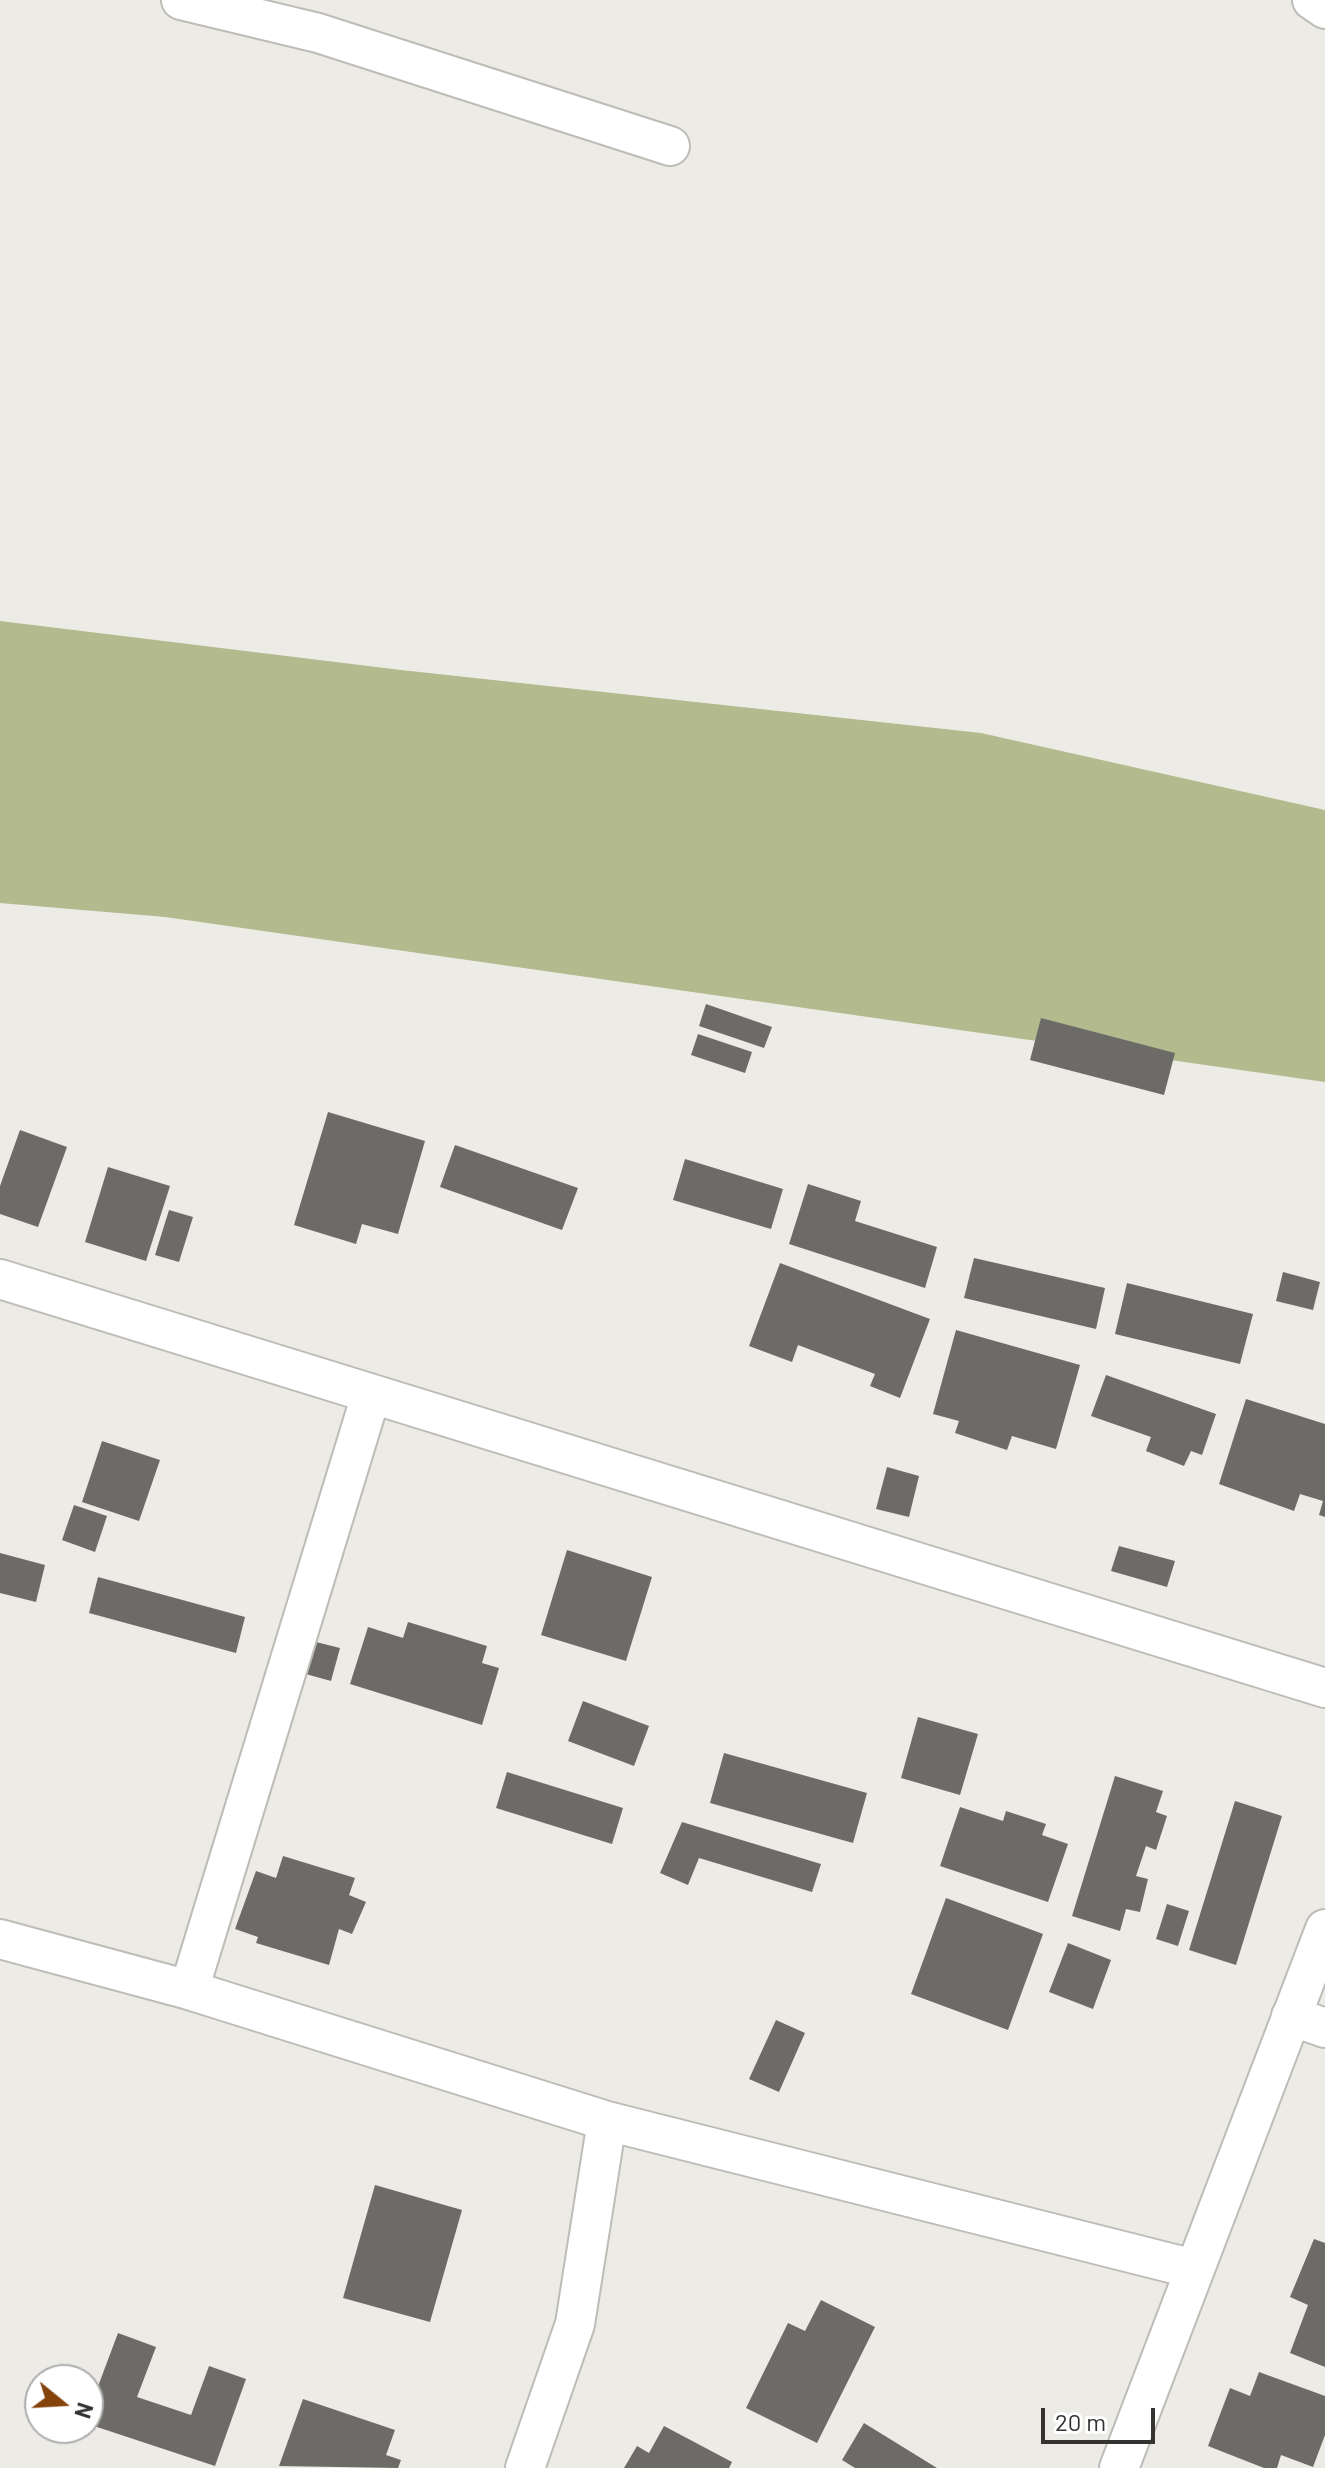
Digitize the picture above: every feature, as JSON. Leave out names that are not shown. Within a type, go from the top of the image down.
[{"type":"street","points":[[181,0],[318,33],[670,146]]},
{"type":"street","points":[[1312,0],[1325,9]]},
{"type":"street","points":[[0,1279],[1325,1688]]},
{"type":"street","points":[[189,1990],[371,1395]]},
{"type":"street","points":[[1119,2468],[1194,2269],[1308,2022],[1325,1929]]},
{"type":"street","points":[[0,1939],[189,1990],[607,2121],[1194,2269]]},
{"type":"street","points":[[525,2468],[575,2324],[607,2121]]},
{"type":"green space","points":[[0,621],[401,670],[981,733],[1325,810],[1325,1082],[165,917],[0,903]]},
{"type":"building","points":[[706,1004],[772,1027],[764,1048],[699,1026]]},
{"type":"building","points":[[1041,1018],[1175,1053],[1164,1095],[1030,1060]]},
{"type":"building","points":[[698,1034],[752,1052],[745,1073],[691,1055]]},
{"type":"building","points":[[328,1112],[425,1141],[398,1234],[362,1224],[356,1244],[294,1225]]},
{"type":"building","points":[[20,1130],[67,1147],[38,1227],[0,1214],[0,1186]]},
{"type":"building","points":[[455,1145],[578,1188],[562,1230],[440,1187]]},
{"type":"building","points":[[685,1159],[783,1189],[771,1229],[673,1200]]},
{"type":"building","points":[[108,1167],[170,1186],[146,1261],[85,1242]]},
{"type":"building","points":[[808,1184],[861,1201],[855,1221],[937,1247],[925,1288],[789,1244]]},
{"type":"building","points":[[169,1210],[193,1217],[179,1262],[155,1255]]},
{"type":"building","points":[[974,1258],[1105,1288],[1096,1329],[964,1298]]},
{"type":"building","points":[[780,1263],[930,1319],[900,1398],[870,1386],[875,1374],[798,1345],[792,1362],[749,1346]]},
{"type":"building","points":[[1283,1272],[1320,1282],[1313,1310],[1276,1301]]},
{"type":"building","points":[[1127,1283],[1253,1314],[1240,1364],[1115,1334]]},
{"type":"building","points":[[956,1330],[1080,1365],[1056,1449],[1012,1436],[1007,1450],[955,1433],[959,1421],[933,1414]]},
{"type":"building","points":[[1106,1375],[1216,1414],[1202,1455],[1191,1451],[1184,1466],[1146,1451],[1151,1437],[1091,1416]]},
{"type":"building","points":[[1246,1399],[1325,1424],[1325,1517],[1319,1515],[1323,1501],[1300,1494],[1294,1511],[1219,1484]]},
{"type":"building","points":[[102,1441],[160,1460],[139,1521],[82,1502]]},
{"type":"building","points":[[887,1467],[919,1476],[909,1517],[876,1509]]},
{"type":"building","points":[[74,1505],[107,1516],[95,1552],[62,1540]]},
{"type":"building","points":[[1119,1546],[1175,1561],[1167,1587],[1111,1571]]},
{"type":"building","points":[[567,1550],[652,1577],[626,1661],[541,1635]]},
{"type":"building","points":[[0,1553],[45,1565],[36,1602],[0,1593]]},
{"type":"building","points":[[98,1577],[245,1617],[236,1653],[89,1613]]},
{"type":"building","points":[[408,1622],[487,1646],[482,1663],[499,1668],[482,1725],[350,1684],[368,1627],[403,1638]]},
{"type":"building","points":[[304,1639],[340,1648],[331,1681],[295,1671]]},
{"type":"building","points":[[583,1701],[649,1726],[634,1766],[568,1741]]},
{"type":"building","points":[[918,1717],[978,1734],[960,1795],[901,1778]]},
{"type":"building","points":[[724,1753],[867,1793],[853,1843],[710,1803]]},
{"type":"building","points":[[507,1772],[623,1808],[612,1844],[496,1808]]},
{"type":"building","points":[[1115,1776],[1163,1791],[1156,1812],[1167,1816],[1156,1850],[1146,1846],[1136,1876],[1148,1879],[1140,1912],[1126,1909],[1120,1931],[1072,1916]]},
{"type":"building","points":[[1235,1801],[1282,1816],[1236,1965],[1189,1950]]},
{"type":"building","points":[[960,1807],[1003,1821],[1006,1811],[1046,1824],[1042,1835],[1068,1844],[1048,1902],[940,1866]]},
{"type":"building","points":[[682,1822],[821,1864],[812,1892],[699,1858],[688,1885],[660,1873]]},
{"type":"building","points":[[283,1856],[355,1878],[349,1895],[366,1902],[352,1934],[339,1929],[329,1965],[256,1943],[258,1937],[235,1929],[256,1871],[276,1878]]},
{"type":"building","points":[[946,1898],[1043,1934],[1008,2030],[911,1994]]},
{"type":"building","points":[[1167,1904],[1189,1911],[1178,1946],[1156,1939]]},
{"type":"building","points":[[1068,1943],[1111,1960],[1093,2009],[1049,1992]]},
{"type":"building","points":[[776,2020],[805,2033],[779,2092],[749,2079]]},
{"type":"building","points":[[375,2185],[462,2210],[430,2322],[343,2298]]},
{"type":"building","points":[[1314,2239],[1325,2243],[1325,2367],[1290,2353],[1308,2305],[1290,2297]]},
{"type":"building","points":[[821,2300],[875,2327],[817,2443],[746,2408],[788,2323],[805,2331]]},
{"type":"building","points":[[118,2333],[156,2347],[137,2397],[191,2415],[209,2366],[246,2379],[215,2466],[104,2429],[104,2370]]},
{"type":"building","points":[[1259,2372],[1325,2396],[1325,2435],[1313,2467],[1281,2455],[1277,2468],[1264,2468],[1208,2446],[1230,2388],[1250,2396]]},
{"type":"building","points":[[303,2399],[395,2430],[386,2455],[401,2460],[398,2468],[279,2466]]},
{"type":"building","points":[[864,2423],[937,2468],[855,2468],[842,2460]]},
{"type":"building","points":[[664,2426],[732,2462],[729,2468],[624,2468],[637,2446],[649,2453]]}]
